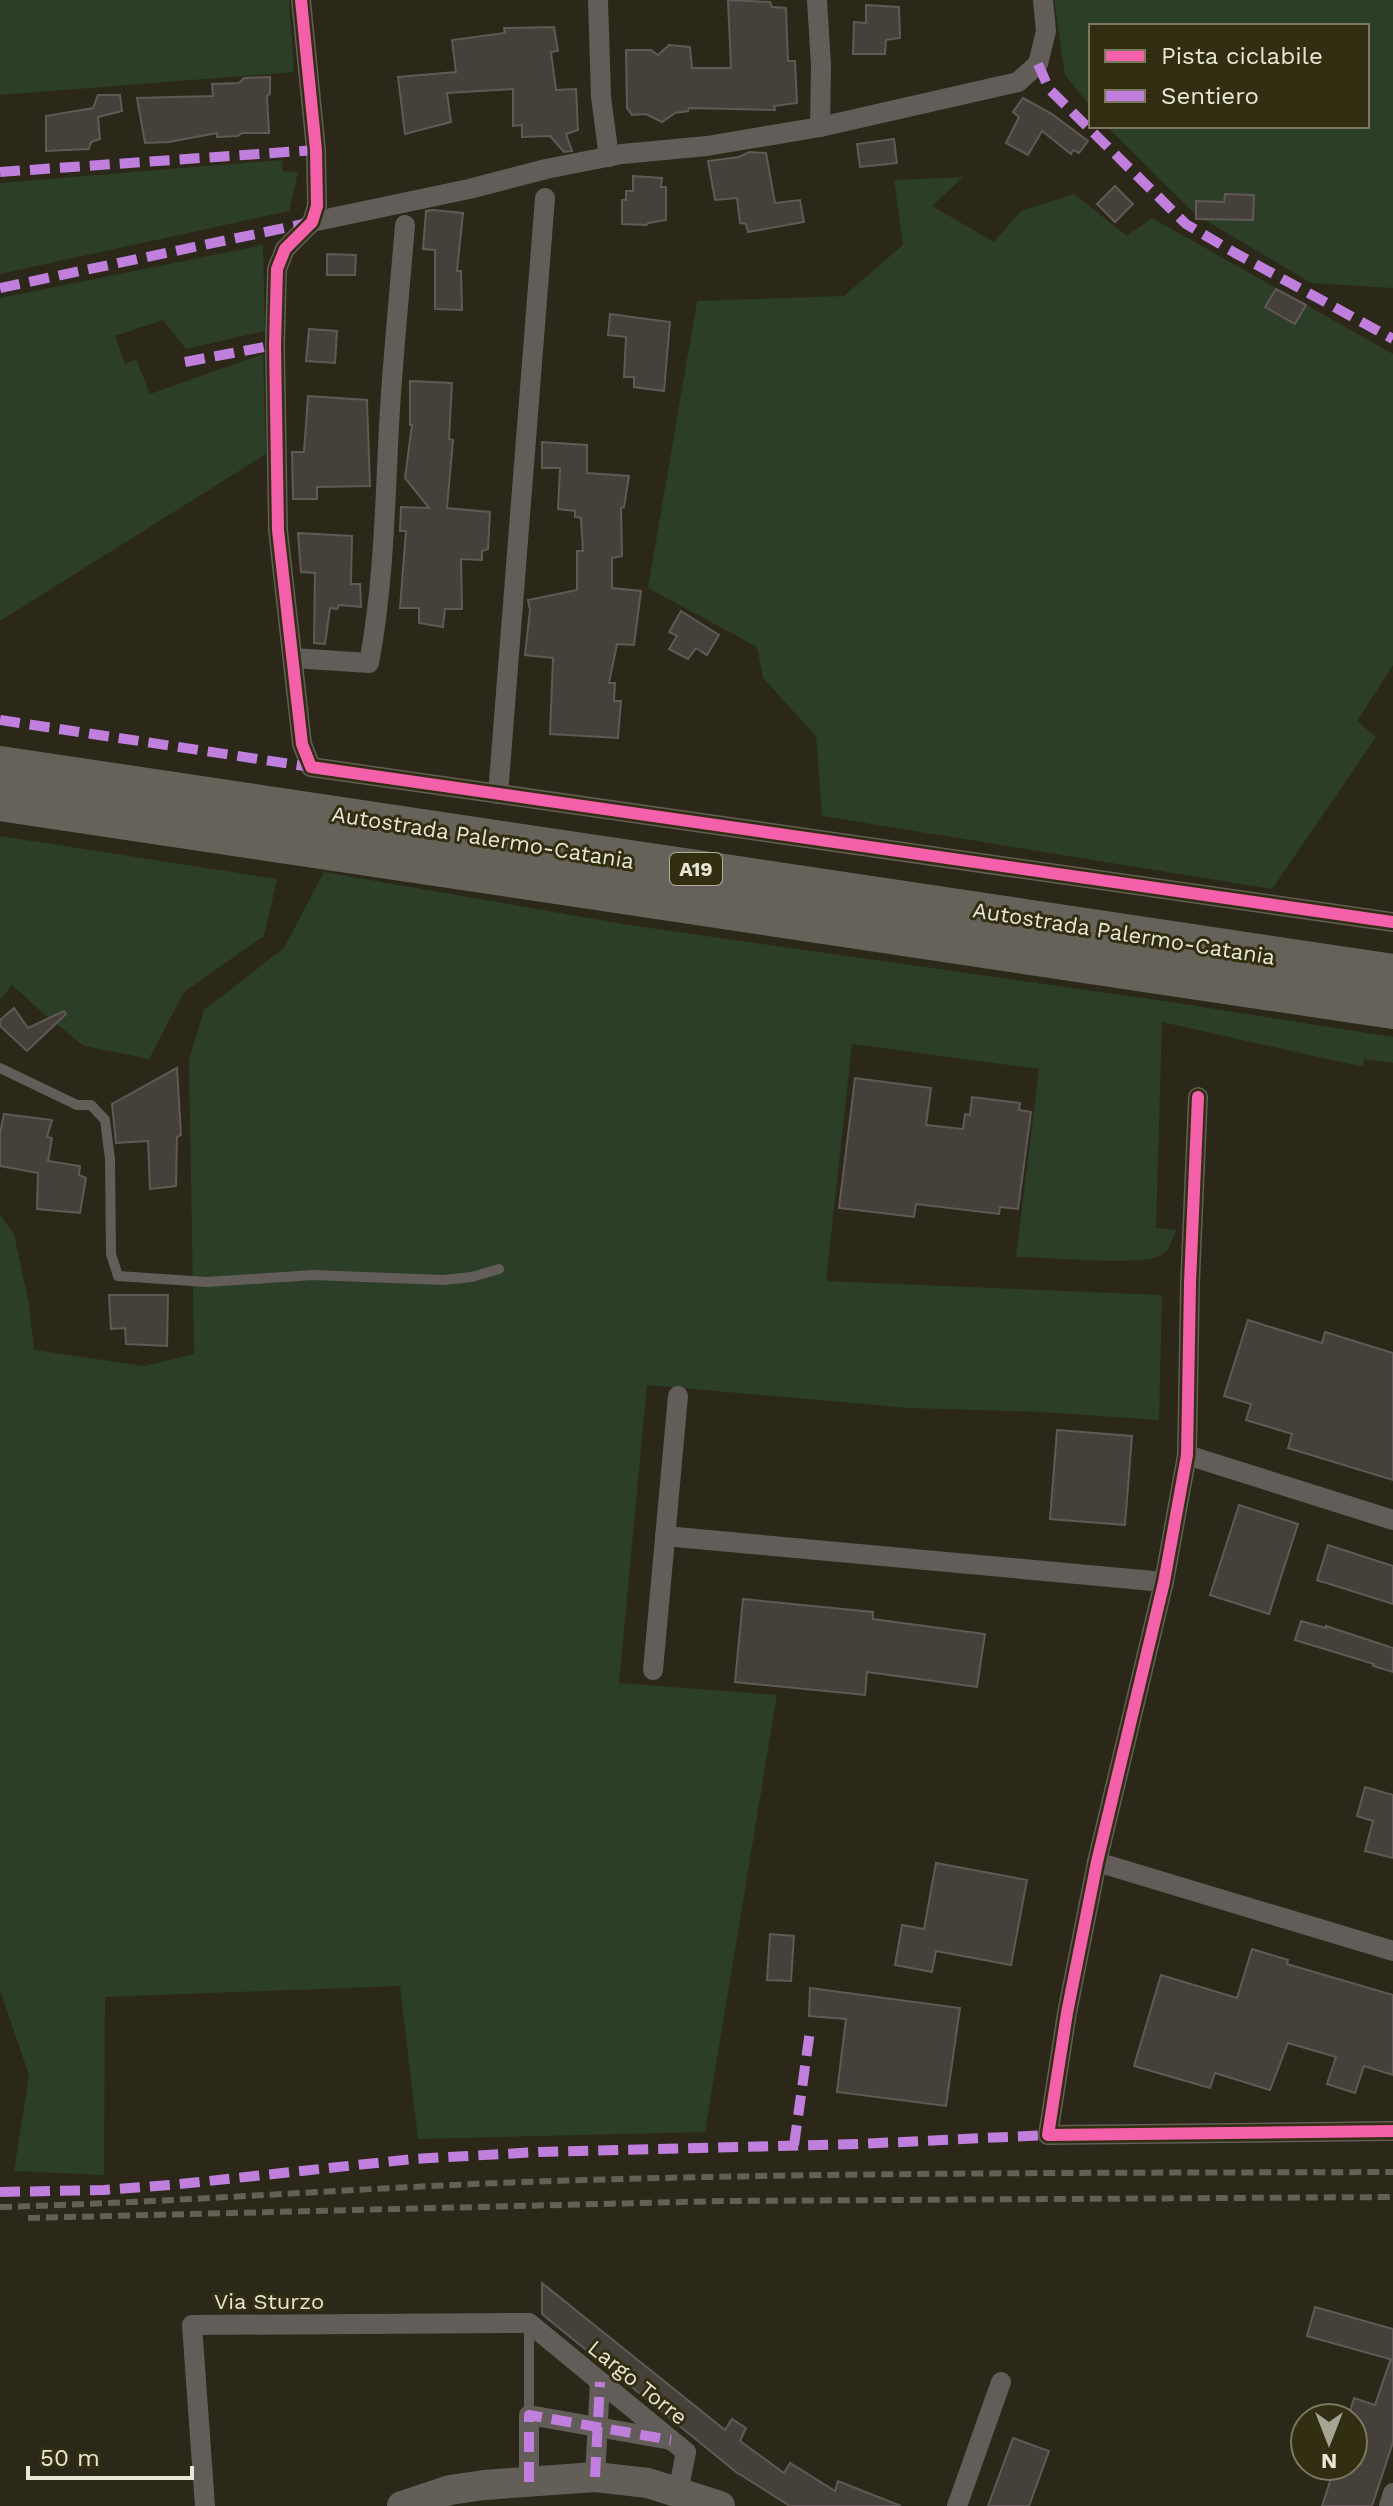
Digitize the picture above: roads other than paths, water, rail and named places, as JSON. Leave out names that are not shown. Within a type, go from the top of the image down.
[{"type":"highway","name":"Autostrada Palermo-Catania","points":[[0,765],[1393,973]]},
{"type":"highway","name":"Autostrada Palermo-Catania","points":[[0,802],[1393,1010]]},
{"type":"main road","points":[[402,2506],[450,2490],[595,2477],[648,2483],[720,2506]]},
{"type":"street","points":[[301,0],[316,150],[317,206],[312,222],[285,249],[277,269],[275,345],[278,530],[302,744],[311,767],[1393,922]]},
{"type":"street","points":[[598,0],[601,97],[609,157]]},
{"type":"street","points":[[817,0],[821,65],[820,127]]},
{"type":"street","points":[[312,222],[469,189],[546,169],[820,127],[1018,82],[1038,64],[1046,31],[1043,0]]},
{"type":"street","points":[[498,794],[545,198]]},
{"type":"street","points":[[293,658],[369,663],[378,616],[385,532],[390,409],[405,225]]},
{"type":"street","points":[[1198,1097],[1187,1455],[1164,1582],[1097,1862],[1067,2013],[1048,2135],[1393,2131]]},
{"type":"street","points":[[653,1670],[678,1396]]},
{"type":"street","points":[[1187,1455],[1393,1520]]},
{"type":"street","points":[[665,1536],[1164,1582]]},
{"type":"street","points":[[1097,1862],[1393,1951]]},
{"type":"street","name":"Largo Torre","points":[[529,2323],[686,2452],[678,2492]]},
{"type":"street","name":"Via Sturzo","points":[[205,2506],[192,2325],[529,2323]]},
{"type":"street","points":[[595,2477],[600,2382]]},
{"type":"street","points":[[957,2506],[1001,2382]]},
{"type":"street","points":[[529,2482],[529,2415],[671,2440]]},
{"type":"street","points":[[1389,2506],[1393,2493]]},
{"type":"lane","points":[[0,1068],[77,1105],[91,1105],[105,1120],[110,1159],[111,1254],[118,1276],[207,1282],[313,1275],[443,1280],[472,1277],[499,1269]]},
{"type":"lane","points":[[529,2323],[529,2415]]},
{"type":"railway","points":[[0,2207],[658,2178],[1393,2172]]},
{"type":"railway","points":[[28,2218],[722,2201],[1393,2197]]}]
